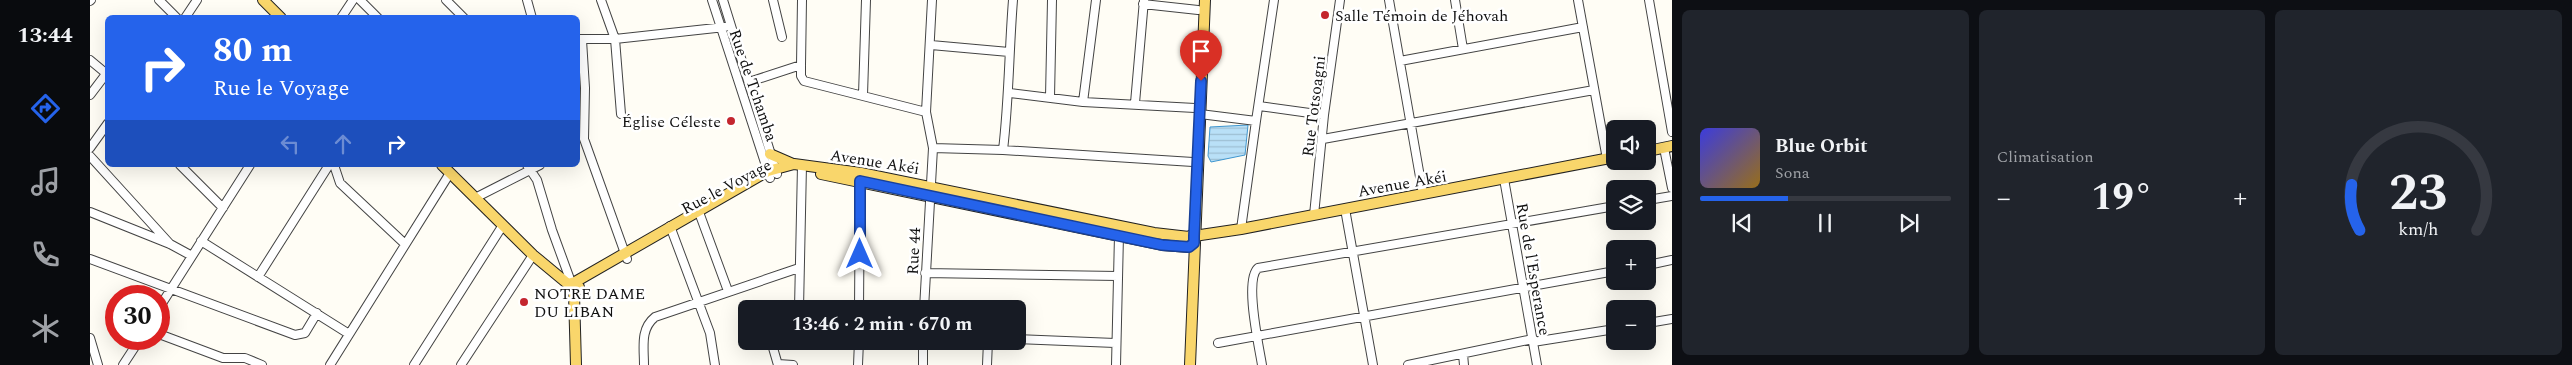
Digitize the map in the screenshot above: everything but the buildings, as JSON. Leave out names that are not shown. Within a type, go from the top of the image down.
[{"type":"main road","points":[[263,0],[278,15]]},
{"type":"main road","points":[[1190,365],[1193,162],[1205,0]]},
{"type":"main road","points":[[1185,365],[1197,111],[1199,5]]},
{"type":"main road","points":[[1656,150],[1670,149]]},
{"type":"main road","points":[[770,154],[799,167]]},
{"type":"main road","name":"Avenue Akéi","points":[[930,190],[1192,239],[1606,159]]},
{"type":"main road","points":[[444,167],[534,255],[574,286],[576,365]]},
{"type":"main road","name":"Rue le Voyage","points":[[574,286],[772,173],[799,167],[930,190],[1162,245],[1192,239]]},
{"type":"main road","points":[[671,229],[772,173]]},
{"type":"street","points":[[159,0],[174,15]]},
{"type":"street","points":[[190,15],[197,0]]},
{"type":"street","points":[[343,15],[353,0]]},
{"type":"street","points":[[360,0],[375,15]]},
{"type":"street","points":[[446,0],[461,15]]},
{"type":"street","points":[[527,0],[531,15]]},
{"type":"street","points":[[601,0],[615,39],[621,114]]},
{"type":"street","name":"Rue de Tchamba","points":[[712,0],[720,28],[772,173]]},
{"type":"street","name":"Rue de Tchamba","points":[[723,0],[770,154],[772,173]]},
{"type":"street","points":[[773,0],[782,37]]},
{"type":"street","points":[[802,0],[801,76],[804,81],[926,112]]},
{"type":"street","points":[[863,95],[866,0]]},
{"type":"street","name":"Rue 44","points":[[924,300],[933,148],[926,112],[932,0]]},
{"type":"street","points":[[1004,150],[1010,93],[1009,52],[1013,0]]},
{"type":"street","points":[[1050,97],[1052,0]]},
{"type":"street","points":[[1083,102],[1096,0]]},
{"type":"street","points":[[1241,229],[1274,0]]},
{"type":"street","name":"Rue Totsoagni","points":[[1314,215],[1324,115],[1340,0]]},
{"type":"street","points":[[1389,0],[1423,194]]},
{"type":"street","points":[[1456,0],[1463,49]]},
{"type":"street","points":[[1578,0],[1594,90],[1606,138]]},
{"type":"street","points":[[1649,0],[1668,85],[1672,132]]},
{"type":"street","points":[[1135,103],[1144,2],[1199,5]]},
{"type":"street","points":[[626,256],[581,140],[580,40],[615,39],[731,26]]},
{"type":"street","points":[[1400,61],[1583,28]]},
{"type":"street","points":[[931,45],[1009,52]]},
{"type":"street","points":[[90,60],[105,72]]},
{"type":"street","points":[[749,82],[801,65]]},
{"type":"street","points":[[90,95],[105,76]]},
{"type":"street","points":[[1323,139],[1594,90]]},
{"type":"street","points":[[1010,93],[1083,102],[1135,103],[1256,121]]},
{"type":"street","points":[[1259,106],[1324,115]]},
{"type":"street","points":[[90,148],[105,127]]},
{"type":"street","points":[[933,148],[1004,150],[1193,162]]},
{"type":"street","points":[[1670,149],[1672,188]]},
{"type":"street","points":[[90,156],[170,244]]},
{"type":"street","points":[[182,167],[223,208]]},
{"type":"street","points":[[171,289],[249,167]]},
{"type":"street","points":[[258,277],[328,167]]},
{"type":"street","points":[[335,167],[340,183],[405,244]]},
{"type":"street","points":[[475,198],[529,167],[537,180],[552,230],[574,286]]},
{"type":"street","points":[[799,167],[799,300]]},
{"type":"street","points":[[330,365],[450,173]]},
{"type":"street","points":[[859,300],[860,177]]},
{"type":"street","name":"Rue de l'Esperance","points":[[1504,178],[1537,365]]},
{"type":"street","points":[[1656,199],[1672,196]]},
{"type":"street","points":[[1262,365],[1252,306],[1256,270],[1258,268],[1512,222],[1606,207]]},
{"type":"street","points":[[1345,208],[1373,365]]},
{"type":"street","points":[[90,212],[170,244],[192,256]]},
{"type":"street","points":[[700,215],[728,291]]},
{"type":"street","points":[[414,365],[503,224]]},
{"type":"street","points":[[671,229],[710,333],[715,365]]},
{"type":"street","points":[[1116,365],[1115,343],[1119,235]]},
{"type":"street","points":[[201,241],[349,334]]},
{"type":"street","points":[[461,365],[534,255]]},
{"type":"street","points":[[1656,263],[1672,260]]},
{"type":"street","points":[[92,261],[295,335],[305,332],[317,313]]},
{"type":"street","points":[[644,365],[643,334],[649,321],[655,317],[799,268]]},
{"type":"street","points":[[925,273],[1118,276]]},
{"type":"street","points":[[1218,343],[1606,273]]},
{"type":"street","points":[[1656,322],[1672,320]]},
{"type":"street","points":[[1408,365],[1533,341],[1606,330]]},
{"type":"street","points":[[90,338],[98,365]]},
{"type":"street","points":[[170,339],[223,361],[245,358],[262,365]]},
{"type":"street","points":[[1026,339],[1115,343]]},
{"type":"street","points":[[123,365],[133,350]]},
{"type":"street","points":[[774,350],[778,365],[793,365]]},
{"type":"street","points":[[858,365],[859,350]]},
{"type":"street","points":[[923,350],[923,365]]},
{"type":"street","points":[[987,365],[988,350]]},
{"type":"street","points":[[1463,354],[1464,365]]},
{"type":"water","points":[[1248,125],[1245,155],[1211,162],[1208,156],[1210,127]]},
{"type":"place","name":"Salle Témoin de Jéhovah","points":[[1325,15]]},
{"type":"place","name":"Église Céleste","points":[[731,121]]},
{"type":"place","name":"NOTRE DAME DU LIBAN","points":[[524,302]]},
{"type":"route","points":[[860,254],[860,181],[1162,245],[1189,247],[1194,243],[1201,81]]}]
